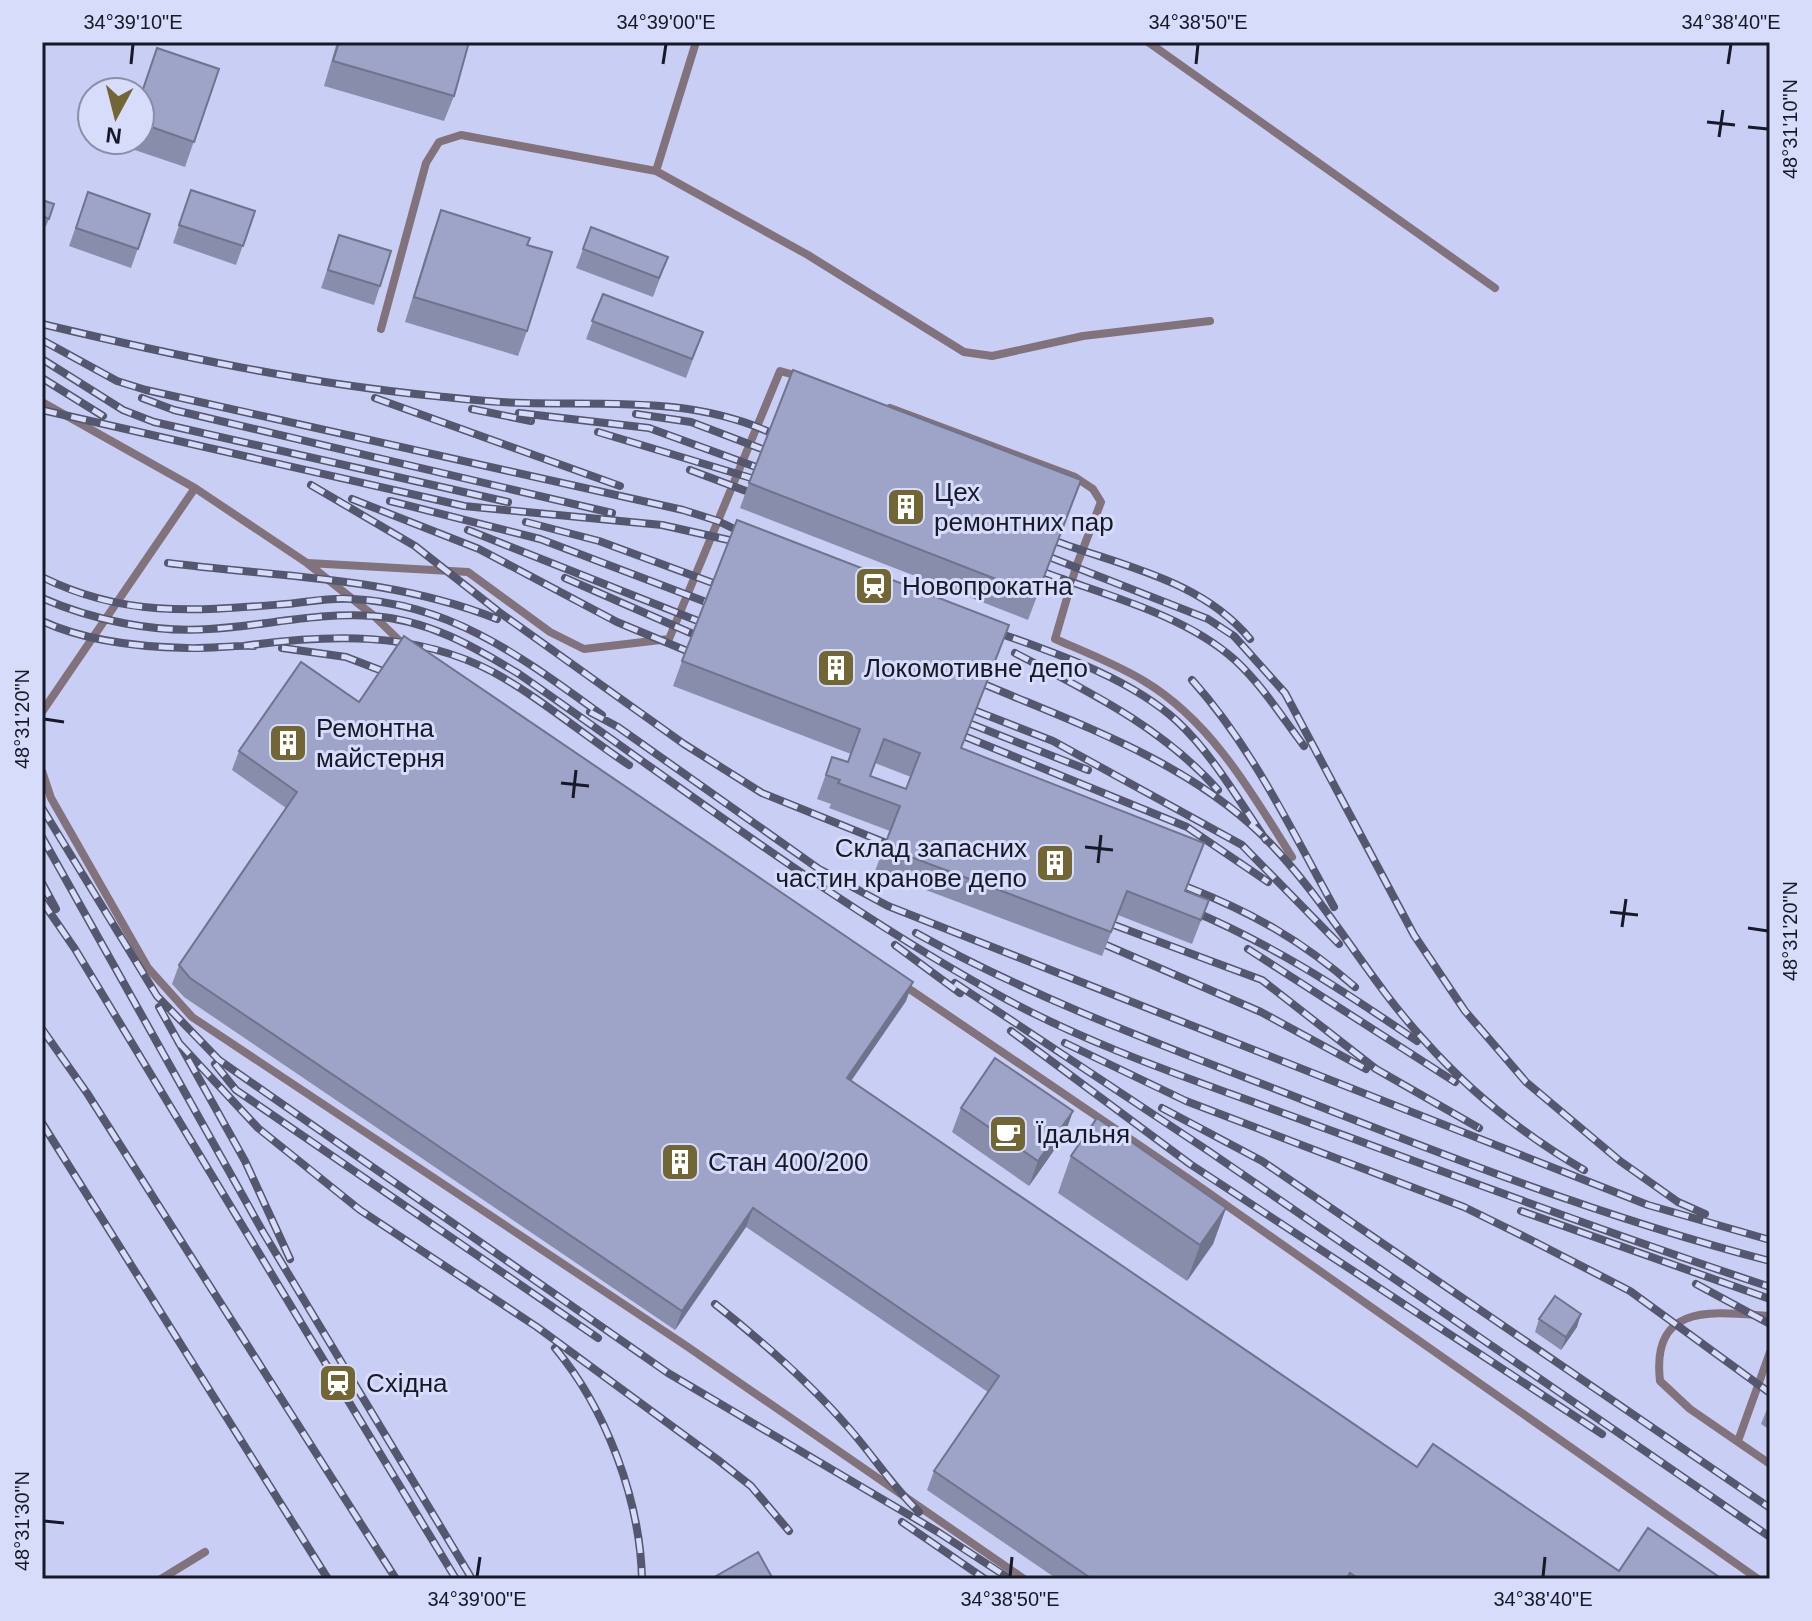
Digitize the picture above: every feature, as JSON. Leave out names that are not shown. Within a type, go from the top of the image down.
[{"type":"lane","points":[[656,171],[696,42]]},
{"type":"lane","points":[[1148,42],[1495,288]]},
{"type":"lane","points":[[381,329],[426,163],[439,142],[461,135],[656,171],[808,255],[964,352],[992,356],[1083,336],[1210,321]]},
{"type":"lane","points":[[307,563],[468,572],[550,632],[584,649],[669,639],[780,371],[810,381]]},
{"type":"lane","points":[[42,402],[195,488],[307,563],[374,616],[397,641],[423,659]]},
{"type":"lane","points":[[884,406],[1075,477],[1093,489],[1101,502],[1076,567],[1055,639],[1146,682],[1186,714],[1226,755],[1292,857]]},
{"type":"lane","points":[[42,712],[195,488]]},
{"type":"lane","points":[[42,771],[51,798],[148,968],[192,1017],[685,1345],[1024,1579]]},
{"type":"lane","points":[[898,982],[1189,1179],[1758,1579]]},
{"type":"lane","points":[[1770,1316],[1723,1313],[1687,1316],[1664,1335],[1658,1359],[1660,1381],[1690,1409],[1770,1464]]},
{"type":"lane","points":[[1738,1441],[1770,1352]]},
{"type":"lane","points":[[161,1579],[205,1552]]},
{"type":"building","points":[[339,42],[469,42],[454,96],[333,61]]},
{"type":"building","points":[[157,48],[219,69],[194,142],[156,129],[156,76],[147,76]]},
{"type":"building","points":[[191,190],[255,211],[243,246],[179,225]]},
{"type":"building","points":[[88,192],[150,214],[138,249],[76,228]]},
{"type":"building","points":[[42,200],[54,204],[49,219],[42,216]]},
{"type":"building","points":[[441,210],[530,238],[527,245],[552,252],[527,331],[414,297]]},
{"type":"building","points":[[591,227],[668,257],[659,278],[583,249]]},
{"type":"building","points":[[339,235],[391,251],[380,286],[328,270]]},
{"type":"building","points":[[603,294],[703,332],[692,359],[592,321]]},
{"type":"building","name":"Цех ремонтних пар","points":[[793,370],[1081,480],[1037,595],[749,483]]},
{"type":"building","points":[[737,520],[1009,625],[961,748],[1204,843],[1185,891],[1209,900],[1201,920],[1127,891],[1111,932],[884,847],[900,806],[838,783],[840,780],[826,775],[832,757],[848,762],[860,729],[682,661]],"holes":[[[884,739],[920,753],[906,789],[870,776]]]},
{"type":"building","name":"Стан 400/200","points":[[404,636],[913,982],[847,1078],[1417,1467],[1433,1444],[1619,1571],[1648,1528],[1722,1579],[1359,1579],[1350,1573],[1346,1579],[1092,1579],[934,1471],[999,1376],[753,1208],[682,1311],[190,978],[179,965],[297,792],[239,751],[301,662],[359,702]]},
{"type":"building","points":[[995,1058],[1073,1111],[1038,1161],[961,1108]]},
{"type":"building","points":[[1097,1118],[1226,1208],[1200,1245],[1071,1156]]},
{"type":"building","points":[[1555,1296],[1581,1314],[1566,1337],[1539,1319]]},
{"type":"building","points":[[758,1552],[773,1579],[711,1579]]},
{"type":"railway","points":[[42,324],[188,357],[336,384],[491,402],[679,408],[710,413],[769,432]]},
{"type":"railway","points":[[42,340],[117,381],[146,390],[683,510],[718,521],[751,537]]},
{"type":"railway","points":[[42,359],[123,410],[154,422],[508,502]]},
{"type":"railway","points":[[42,378],[103,416]]},
{"type":"railway","points":[[142,398],[174,410],[612,513]]},
{"type":"railway","points":[[375,398],[620,486]]},
{"type":"railway","points":[[472,409],[531,421]]},
{"type":"railway","points":[[42,410],[464,506],[662,525],[751,545]]},
{"type":"railway","points":[[519,413],[649,428],[756,467]]},
{"type":"railway","points":[[636,414],[691,422],[762,449]]},
{"type":"railway","points":[[598,432],[751,478]]},
{"type":"railway","points":[[690,470],[746,491]]},
{"type":"railway","points":[[311,485],[415,546],[499,612],[684,744],[762,793],[886,843]]},
{"type":"railway","points":[[352,499],[479,549],[617,622],[687,651]]},
{"type":"railway","points":[[390,501],[540,539],[706,602]]},
{"type":"railway","points":[[526,522],[599,541],[713,583]]},
{"type":"railway","points":[[468,530],[698,621]]},
{"type":"railway","points":[[1058,542],[1136,568],[1186,589],[1231,619],[1250,639]]},
{"type":"railway","points":[[1052,558],[1208,619],[1234,636],[1285,693],[1414,935],[1465,1011],[1526,1082],[1620,1161],[1678,1202],[1705,1214]]},
{"type":"railway","points":[[168,563],[335,580],[417,594],[497,619]]},
{"type":"railway","points":[[1046,573],[1145,608],[1215,644],[1254,680],[1304,746]]},
{"type":"railway","points":[[42,577],[102,600],[161,608],[222,608],[345,599],[389,603],[423,611],[486,638],[602,715]]},
{"type":"railway","points":[[565,578],[693,634]]},
{"type":"railway","points":[[42,598],[103,619],[167,629],[209,629],[352,615],[393,618],[431,629],[467,644],[519,674],[871,919],[1030,1012],[1186,1078],[1770,1287]]},
{"type":"railway","points":[[42,621],[76,634],[131,644],[195,648],[254,646]]},
{"type":"railway","points":[[985,628],[1086,666],[1158,705],[1203,749],[1266,840]]},
{"type":"railway","points":[[244,646],[340,638],[371,639],[433,649],[463,659],[510,682],[629,765]]},
{"type":"railway","points":[[282,648],[346,657],[385,672]]},
{"type":"railway","points":[[1015,653],[1149,729],[1218,790]]},
{"type":"railway","points":[[1192,680],[1252,761],[1334,907]]},
{"type":"railway","points":[[986,685],[1132,748],[1200,786],[1232,809],[1285,859],[1383,990],[1442,1059],[1499,1111],[1584,1170]]},
{"type":"railway","points":[[976,711],[1053,741],[1242,845],[1339,944]]},
{"type":"railway","points":[[590,712],[618,727],[819,869],[888,906],[1648,1205],[1770,1240]]},
{"type":"railway","points":[[971,724],[1088,770]]},
{"type":"railway","points":[[966,737],[1187,827],[1268,882]]},
{"type":"railway","points":[[42,808],[157,996],[219,1060],[668,1373],[938,1532],[1010,1579]]},
{"type":"railway","points":[[42,837],[263,1232],[472,1579]]},
{"type":"railway","points":[[42,883],[56,909]]},
{"type":"railway","points":[[1187,887],[1276,929],[1355,987]]},
{"type":"railway","points":[[42,901],[75,949],[456,1579]]},
{"type":"railway","points":[[1188,909],[1249,937],[1306,969],[1417,1041]]},
{"type":"railway","points":[[1114,925],[1262,980],[1376,1069],[1479,1128]]},
{"type":"railway","points":[[916,933],[1005,979],[1097,1019],[1403,1139],[1585,1205],[1770,1261]]},
{"type":"railway","points":[[895,945],[960,993]]},
{"type":"railway","points":[[1106,945],[1261,1012],[1366,1069]]},
{"type":"railway","points":[[1248,949],[1455,1082]]},
{"type":"railway","points":[[955,983],[1207,1150],[1770,1537]]},
{"type":"railway","points":[[159,1007],[245,1161],[290,1259]]},
{"type":"railway","points":[[42,1029],[87,1093],[396,1579]]},
{"type":"railway","points":[[1011,1031],[1190,1164],[1602,1434]]},
{"type":"railway","points":[[179,1043],[258,1128],[360,1210],[537,1327],[718,1460],[751,1486],[789,1531]]},
{"type":"railway","points":[[1065,1043],[1186,1101],[1464,1207],[1531,1240],[1630,1291],[1770,1393]]},
{"type":"railway","points":[[215,1064],[236,1090],[598,1338]]},
{"type":"railway","points":[[1162,1108],[1262,1161],[1770,1508]]},
{"type":"railway","points":[[42,1123],[328,1579]]},
{"type":"railway","points":[[1521,1211],[1770,1299]]},
{"type":"railway","points":[[1696,1284],[1770,1324]]},
{"type":"railway","points":[[715,1304],[816,1393],[919,1512]]},
{"type":"railway","points":[[555,1348],[590,1399],[617,1456],[635,1518],[642,1579]]},
{"type":"railway","points":[[902,1522],[985,1579]]},
{"type":"place","name":"Цех ремонтних пар","points":[[906,507]]},
{"type":"place","name":"Новопрокатна","points":[[874,586]]},
{"type":"place","name":"Локомотивне депо","points":[[836,668]]},
{"type":"place","name":"Ремонтна майстерня","points":[[288,743]]},
{"type":"place","name":"Склад запасних частин кранове депо","points":[[1055,863]]},
{"type":"place","name":"Їдальня","points":[[1008,1134]]},
{"type":"place","name":"Стан 400/200","points":[[680,1162]]},
{"type":"place","name":"Східна","points":[[338,1383]]}]
